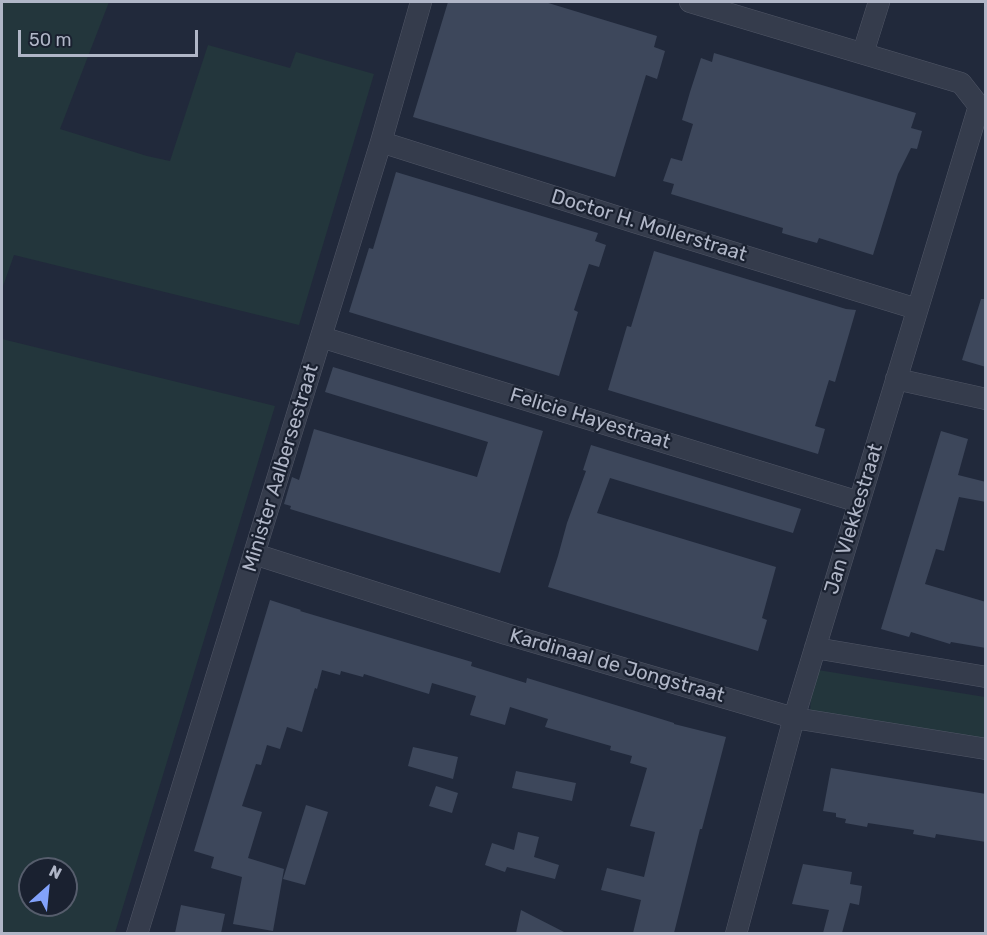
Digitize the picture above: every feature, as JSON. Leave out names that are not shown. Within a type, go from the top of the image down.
[{"type":"street","name":"Minister Aalbersestraat","points":[[137,933],[381,142],[421,2]]},
{"type":"street","points":[[690,2],[961,83],[982,107]]},
{"type":"street","points":[[863,53],[879,2]]},
{"type":"street","name":"Jan Vlekkestraat","points":[[736,933],[794,718],[917,309],[982,107]]},
{"type":"street","name":"Doctor H. Mollerstraat","points":[[381,142],[917,309]]},
{"type":"street","name":"Felicie Hayestraat","points":[[321,337],[859,502]]},
{"type":"street","points":[[896,379],[986,399]]},
{"type":"street","name":"Kardinaal de Jongstraat","points":[[254,554],[506,634],[794,718],[986,749]]},
{"type":"street","points":[[815,648],[986,677]]},
{"type":"shaded area","points":[[2,2],[109,2],[60,129],[170,161],[208,45],[290,68],[296,52],[374,74],[299,325],[14,255],[2,289]]},
{"type":"shaded area","points":[[2,339],[275,406],[115,933],[2,933]]},
{"type":"shaded area","points":[[818,670],[985,697],[985,739],[810,711],[811,696]]},
{"type":"building","points":[[448,2],[545,2],[657,36],[654,47],[665,51],[657,79],[646,75],[615,177],[413,117]]},
{"type":"building","points":[[714,53],[916,113],[911,128],[922,131],[917,149],[911,148],[898,174],[873,255],[819,238],[817,243],[782,233],[783,228],[671,194],[674,184],[663,181],[671,158],[682,161],[693,124],[682,120],[690,92],[701,58],[712,62]]},
{"type":"building","points":[[396,172],[598,233],[595,241],[606,245],[599,267],[589,264],[574,310],[578,312],[559,376],[349,312],[369,248],[373,249]]},
{"type":"building","points":[[654,251],[846,309],[856,310],[835,382],[829,380],[815,426],[825,429],[818,454],[608,390],[627,326],[631,327]]},
{"type":"building","points":[[981,299],[986,299],[986,367],[962,360]]},
{"type":"building","points":[[333,367],[543,431],[500,573],[290,509],[291,506],[284,504],[292,477],[299,480],[314,429],[477,477],[488,442],[325,392]]},
{"type":"building","points":[[941,431],[968,439],[958,475],[986,482],[986,502],[959,497],[944,551],[936,549],[925,584],[986,602],[986,648],[951,642],[950,644],[911,632],[909,637],[881,629]]},
{"type":"building","points":[[591,445],[801,509],[793,533],[610,478],[597,513],[776,567],[762,618],[767,620],[758,651],[548,587],[567,523],[586,471],[583,470]]},
{"type":"building","points":[[270,600],[472,662],[471,666],[526,683],[527,678],[674,724],[726,737],[674,933],[633,933],[641,900],[601,890],[607,868],[644,877],[655,832],[630,826],[647,768],[630,763],[632,756],[610,750],[611,746],[545,727],[548,719],[510,707],[505,725],[470,715],[476,696],[432,683],[429,694],[364,674],[363,677],[341,671],[340,675],[322,670],[302,732],[287,727],[280,749],[267,745],[261,765],[256,764],[242,806],[262,812],[248,858],[284,869],[273,931],[233,924],[242,877],[211,868],[214,857],[194,851]]},
{"type":"building","points":[[413,747],[458,757],[453,779],[408,766]]},
{"type":"building","points":[[831,768],[986,794],[986,842],[936,834],[935,838],[913,834],[914,830],[868,823],[867,827],[845,823],[846,819],[836,817],[836,813],[823,811]]},
{"type":"building","points":[[516,771],[576,783],[572,801],[512,788]]},
{"type":"building","points":[[436,786],[458,793],[452,813],[429,806]]},
{"type":"building","points":[[306,805],[328,812],[305,885],[283,879]]},
{"type":"building","points":[[518,832],[539,837],[534,857],[559,865],[555,879],[507,867],[505,872],[485,865],[492,843],[514,850]]},
{"type":"building","points":[[803,864],[852,872],[850,884],[862,886],[859,905],[850,903],[842,933],[823,933],[829,910],[792,904]]},
{"type":"building","points":[[181,905],[225,914],[221,933],[175,933]]},
{"type":"building","points":[[521,910],[566,933],[516,933]]}]
